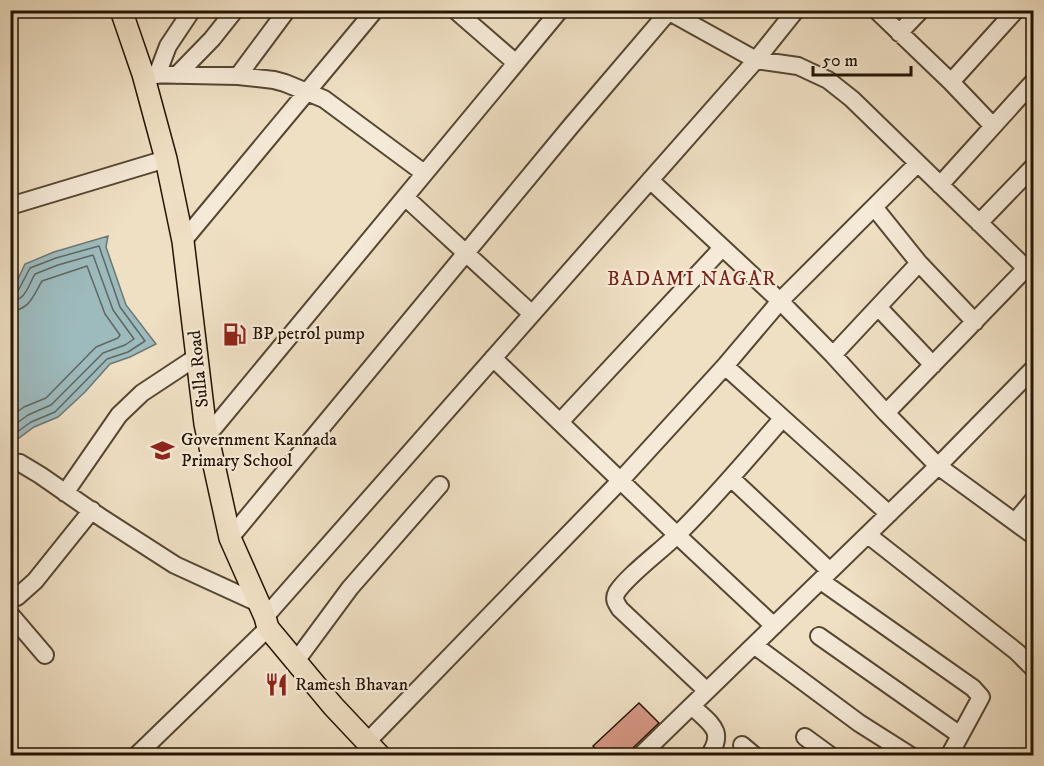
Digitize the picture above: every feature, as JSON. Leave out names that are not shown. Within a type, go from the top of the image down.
[{"type":"main road","name":"Sulla Road","points":[[121,10],[150,75],[183,241],[207,436],[230,538],[264,616],[296,661],[372,751]]},
{"type":"street","points":[[150,75],[192,10]]},
{"type":"street","points":[[177,75],[212,39],[235,10]]},
{"type":"street","points":[[238,76],[287,10]]},
{"type":"street","points":[[183,241],[375,10]]},
{"type":"street","points":[[455,10],[516,63]]},
{"type":"street","points":[[207,436],[560,10]]},
{"type":"street","points":[[136,756],[264,616],[532,314],[756,60],[796,10]]},
{"type":"street","points":[[876,10],[992,125]]},
{"type":"street","points":[[899,33],[921,10]]},
{"type":"street","points":[[951,82],[1016,10]]},
{"type":"street","points":[[230,538],[668,11],[756,60],[798,66],[828,80],[852,99],[979,223],[1031,269],[886,412]]},
{"type":"street","points":[[150,75],[238,76],[274,80],[324,99],[424,173]]},
{"type":"street","points":[[940,185],[1034,81]]},
{"type":"street","points":[[10,206],[166,159]]},
{"type":"street","points":[[372,751],[725,366],[780,301],[918,163]]},
{"type":"street","points":[[979,223],[1034,166]]},
{"type":"street","points":[[650,180],[780,301],[938,466],[1034,536]]},
{"type":"street","points":[[405,197],[532,314]]},
{"type":"street","points":[[874,207],[919,263],[975,322]]},
{"type":"street","points":[[560,422],[722,248]]},
{"type":"street","points":[[833,355],[919,263]]},
{"type":"street","points":[[878,307],[933,365]]},
{"type":"street","points":[[65,494],[119,416],[142,393],[198,356]]},
{"type":"street","points":[[493,358],[774,626]]},
{"type":"street","points":[[725,366],[889,514]]},
{"type":"street","points":[[640,756],[938,466],[1033,370]]},
{"type":"street","points":[[707,691],[631,620],[615,602],[615,596],[624,584],[677,535],[731,478],[782,419]]},
{"type":"street","points":[[10,462],[20,463],[40,475],[65,494],[175,565],[264,616]]},
{"type":"street","points":[[731,478],[826,576],[974,688],[981,697],[949,756]]},
{"type":"street","points":[[296,661],[350,588],[440,485]]},
{"type":"street","points":[[1015,522],[1034,499]]},
{"type":"street","points":[[10,597],[17,597],[35,581],[92,510]]},
{"type":"street","points":[[867,535],[1017,652],[1034,669]]},
{"type":"street","points":[[10,614],[45,655]]},
{"type":"street","points":[[819,636],[960,735]]},
{"type":"street","points":[[754,645],[860,723],[911,756]]},
{"type":"street","points":[[692,706],[715,730],[718,737],[716,746],[709,756]]},
{"type":"street","points":[[805,737],[831,756]]},
{"type":"water","points":[[108,236],[106,247],[126,305],[156,344],[110,364],[58,417],[34,427],[11,444],[11,294],[25,264],[54,252]]},
{"type":"building","points":[[639,703],[659,723],[633,748],[630,756],[601,756],[593,746]]},
{"type":"place","name":"BP petrol pump","points":[[234,334]]},
{"type":"place","name":"Government Kannada Primary School","points":[[163,450]]},
{"type":"place","name":"Ramesh Bhavan","points":[[277,685]]},
{"type":"district","name":"BADAMI NAGAR","points":[[692,279]]}]
